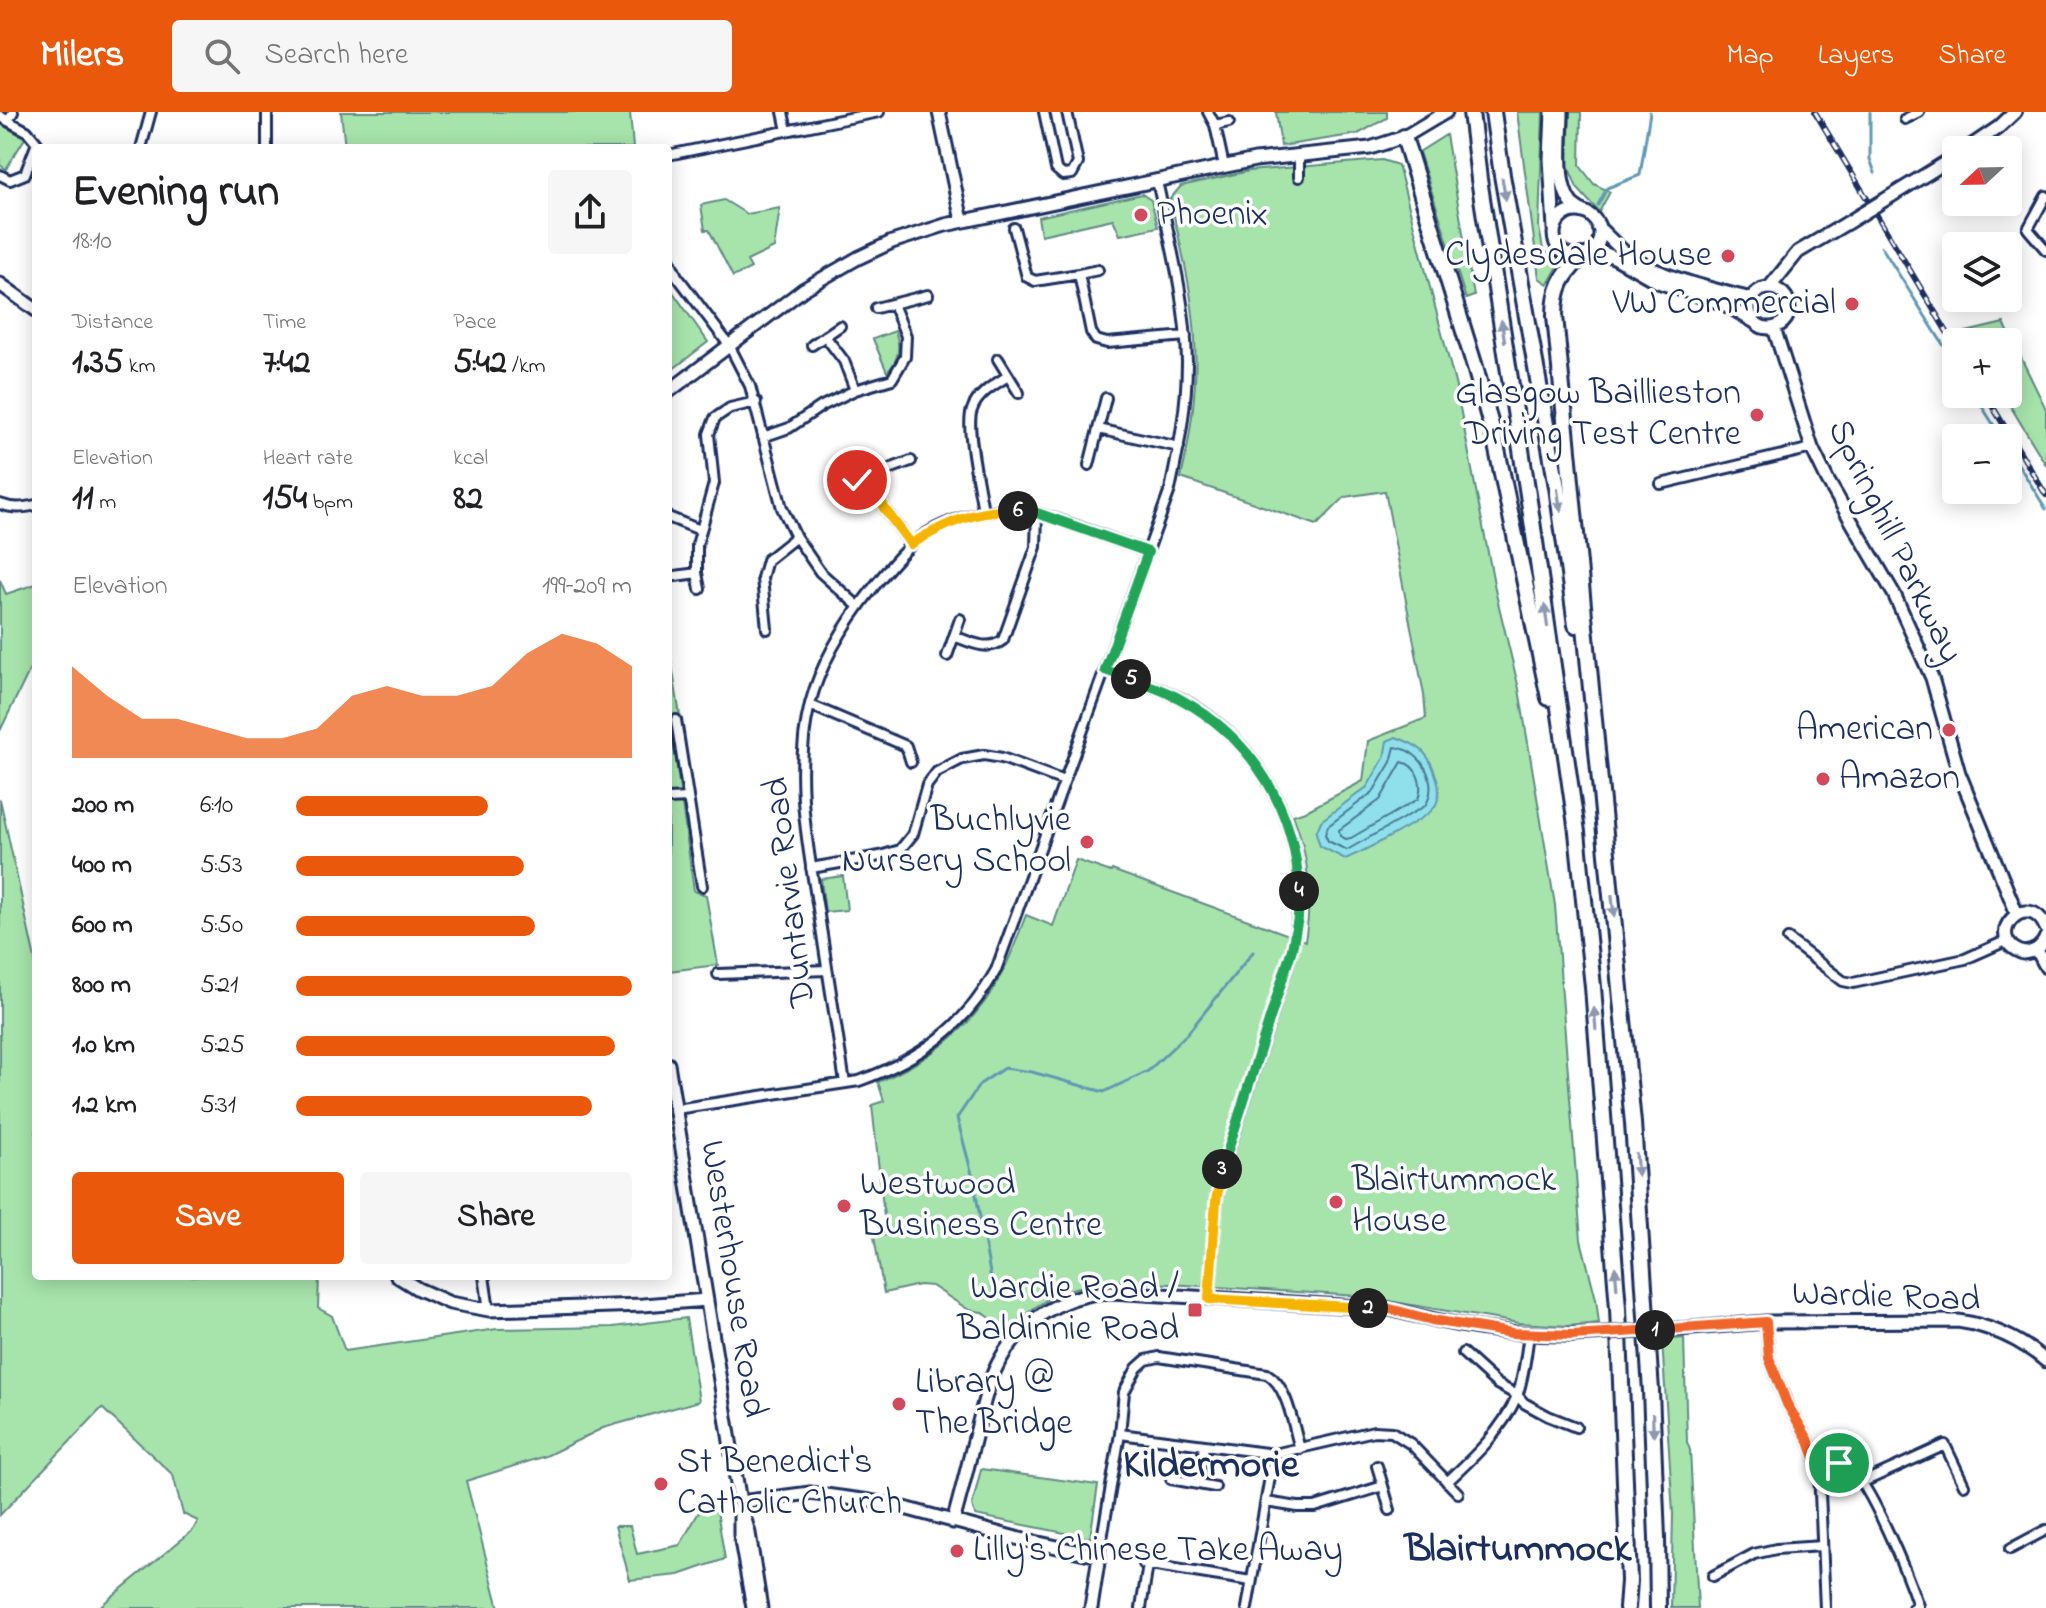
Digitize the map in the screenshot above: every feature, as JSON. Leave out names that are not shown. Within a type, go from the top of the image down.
[{"type":"highway","points":[[1471,112],[1577,832],[1593,987],[1618,1308],[1629,1581],[1627,1608]]},
{"type":"highway","points":[[1493,112],[1504,191],[1557,487],[1605,829]]},
{"type":"highway","points":[[1404,137],[1495,440],[1577,832]]},
{"type":"highway","points":[[1585,255],[1564,275],[1556,296],[1555,316],[1622,997],[1639,1203],[1651,1391],[1658,1608]]},
{"type":"street","points":[[142,144],[151,112]]},
{"type":"street","points":[[267,112],[267,144]]},
{"type":"street","points":[[783,112],[787,131]]},
{"type":"street","points":[[672,154],[879,112]]},
{"type":"street","points":[[939,112],[962,221]]},
{"type":"street","points":[[1044,112],[1056,169],[1063,175],[1072,174],[1078,163],[1067,112]]},
{"type":"street","points":[[1208,112],[1215,125],[1224,166]]},
{"type":"street","points":[[672,389],[804,289],[858,258],[905,237],[962,221],[1265,158],[1370,148],[1404,137],[1446,112]]},
{"type":"street","points":[[1552,112],[1551,205],[1554,237],[1561,250],[1574,257],[1606,254],[1658,282],[1724,304],[1762,328],[1774,328],[1785,321],[1789,309],[1786,297],[1775,289],[1758,291],[1751,299],[1749,310],[1753,321]]},
{"type":"street","points":[[1562,112],[1561,171],[1571,203],[1590,215],[1598,227],[1632,257],[1708,288],[1751,299]]},
{"type":"street","points":[[1905,119],[1919,112]]},
{"type":"street","points":[[1986,136],[2015,112]]},
{"type":"street","points":[[7,116],[27,131],[37,144]]},
{"type":"street","points":[[1215,125],[1229,122]]},
{"type":"street","points":[[1299,155],[1299,177]]},
{"type":"street","points":[[0,175],[10,180],[25,174],[32,156]]},
{"type":"street","points":[[1769,288],[1798,252],[1942,165]]},
{"type":"street","points":[[676,1109],[859,1081],[878,1074],[919,1054],[960,1020],[977,1001],[1001,959],[1170,490],[1179,447],[1186,386],[1186,336],[1180,286],[1157,181]]},
{"type":"street","points":[[2046,196],[2028,229],[2046,250]]},
{"type":"street","points":[[1554,229],[1562,217],[1575,211],[1583,212]]},
{"type":"street","points":[[1585,255],[1598,242],[1598,227]]},
{"type":"street","points":[[1014,228],[1027,277],[1035,281],[1098,270]]},
{"type":"street","points":[[672,265],[729,345],[750,386],[782,508],[796,537],[820,572],[858,606]]},
{"type":"street","points":[[1079,274],[1091,332],[1096,340],[1107,343],[1186,336]]},
{"type":"street","points":[[0,284],[32,305]]},
{"type":"street","points":[[876,308],[928,295]]},
{"type":"street","points":[[763,437],[789,428],[822,406],[855,390],[892,379],[905,357],[906,336],[893,304]]},
{"type":"street","points":[[812,345],[840,326]]},
{"type":"street","name":"Springhill Parkway","points":[[1774,328],[1812,448],[1894,594],[1932,678],[1959,773],[2017,914]]},
{"type":"street","points":[[825,336],[844,361],[855,390]]},
{"type":"street","points":[[998,359],[1019,393]]},
{"type":"street","points":[[983,511],[969,424],[972,408],[989,388],[1008,376]]},
{"type":"street","points":[[1089,465],[1106,398]]},
{"type":"street","points":[[700,589],[697,545],[714,483],[709,434],[715,418],[730,408],[756,402]]},
{"type":"street","points":[[1098,429],[1179,447]]},
{"type":"street","points":[[1661,484],[1812,448]]},
{"type":"street","points":[[857,480],[911,461]]},
{"type":"street","points":[[873,475],[884,508],[911,544]]},
{"type":"street","points":[[0,504],[10,508],[32,506]]},
{"type":"street","name":"Duntarvie Road","points":[[845,1083],[811,868],[801,779],[810,705],[843,628],[886,571],[911,544],[942,525],[983,511],[1037,513],[1148,552]]},
{"type":"street","points":[[954,636],[985,646],[996,646],[1003,640],[1036,547],[1037,513]]},
{"type":"street","points":[[672,519],[700,530]]},
{"type":"street","points":[[767,629],[762,578],[767,560],[796,537]]},
{"type":"street","points":[[672,576],[697,573]]},
{"type":"street","points":[[947,656],[960,619]]},
{"type":"street","points":[[1105,670],[1181,699],[1232,737],[1270,784],[1294,848],[1299,887],[1296,933],[1220,1178],[1209,1299]]},
{"type":"street","points":[[810,705],[906,746],[911,762]]},
{"type":"street","points":[[676,720],[702,886]]},
{"type":"street","points":[[811,868],[900,850],[913,834],[927,785],[937,772],[962,759],[993,756],[1064,781]]},
{"type":"street","points":[[672,799],[688,798]]},
{"type":"street","points":[[2046,925],[2036,914],[2023,912],[2017,914],[2006,928],[2008,940],[2023,953],[2037,950],[2046,937]]},
{"type":"street","points":[[1788,939],[1843,981],[1853,983],[1965,959],[2008,940]]},
{"type":"street","points":[[2037,950],[2046,967]]},
{"type":"street","points":[[718,974],[827,970]]},
{"type":"street","name":"Westerhouse Road","points":[[672,1086],[740,1502],[749,1533],[761,1608]]},
{"type":"street","points":[[403,1280],[450,1303],[489,1310],[707,1300]]},
{"type":"street","points":[[485,1280],[489,1310]]},
{"type":"street","name":"Wardie Road","points":[[953,1522],[999,1361],[1016,1336],[1032,1321],[1065,1302],[1099,1293],[1390,1309],[1476,1329],[1529,1334],[1572,1335],[1766,1322],[1958,1321],[1997,1330],[2046,1361]]},
{"type":"street","points":[[1766,1322],[1769,1358],[1787,1404],[1808,1439],[1819,1469],[1825,1608]]},
{"type":"street","points":[[1447,1482],[1475,1457],[1497,1431],[1517,1395],[1529,1334]]},
{"type":"street","points":[[1463,1353],[1497,1384],[1517,1395],[1524,1403],[1576,1427]]},
{"type":"street","points":[[1091,1608],[1124,1392],[1137,1368],[1146,1360],[1159,1357],[1262,1372],[1272,1377],[1284,1394],[1300,1449]]},
{"type":"street","points":[[1120,1434],[1274,1454],[1374,1431],[1392,1432],[1411,1444],[1458,1493]]},
{"type":"street","points":[[1199,1484],[1204,1445]]},
{"type":"street","points":[[1863,1482],[1945,1445],[1964,1485]]},
{"type":"street","points":[[1247,1608],[1274,1454]]},
{"type":"street","points":[[1819,1469],[1839,1463],[1851,1469],[1863,1482],[1907,1575],[1918,1606],[1913,1608]]},
{"type":"street","points":[[1377,1466],[1390,1510]]},
{"type":"street","points":[[1171,1479],[1215,1487]]},
{"type":"street","points":[[1266,1502],[1315,1507],[1383,1486]]},
{"type":"street","points":[[740,1502],[810,1493],[897,1506],[1016,1538],[1099,1556]]},
{"type":"street","name":"Westerhouse Road","points":[[740,1502],[740,1535],[753,1608]]},
{"type":"street","points":[[2010,1549],[2046,1530]]},
{"type":"street","points":[[1713,1576],[1754,1554],[1822,1546]]},
{"type":"street","points":[[1141,1608],[1146,1564],[1251,1581]]},
{"type":"green space","points":[[341,112],[630,112],[633,144],[345,144]]},
{"type":"green space","points":[[1276,112],[1387,112],[1387,118],[1358,134],[1281,146]]},
{"type":"green space","points":[[1517,112],[1543,112],[1539,227],[1543,249],[1560,263],[1548,284],[1539,278]]},
{"type":"green space","points":[[1570,112],[1581,112],[1580,166],[1594,184],[1610,192],[1599,212],[1577,188],[1568,166]]},
{"type":"green space","points":[[0,124],[25,138],[6,169],[0,165]]},
{"type":"green space","points":[[1446,135],[1474,296],[1466,299],[1419,152]]},
{"type":"green space","points":[[1382,160],[1398,165],[1456,387],[1496,594],[1519,689],[1555,905],[1581,1240],[1599,1323],[1568,1326],[1519,1323],[1358,1296],[1122,1281],[1074,1288],[1059,1294],[1033,1309],[1008,1331],[982,1312],[969,1310],[932,1286],[919,1285],[884,1293],[874,1237],[886,1235],[872,1105],[884,1101],[878,1082],[934,1052],[965,1025],[1002,973],[1026,915],[1053,926],[1076,860],[1112,870],[1305,941],[1308,877],[1303,846],[1293,815],[1363,781],[1368,741],[1426,718],[1385,491],[1345,497],[1317,525],[1181,478],[1192,415],[1195,350],[1188,280],[1170,199],[1181,186],[1249,171]]},
{"type":"green space","points":[[1142,194],[1151,200],[1158,227],[1120,235],[1113,219],[1041,235],[1038,217]]},
{"type":"green space","points":[[724,200],[747,214],[780,208],[774,248],[747,261],[751,268],[733,277],[709,230],[705,230],[701,205]]},
{"type":"green space","points":[[672,291],[708,342],[672,370]]},
{"type":"green space","points":[[2004,323],[2006,328],[1983,328]]},
{"type":"green space","points":[[895,331],[898,353],[887,372],[873,339]]},
{"type":"green space","points":[[2022,360],[2046,409],[2046,465],[2011,408],[2022,408]]},
{"type":"green space","points":[[0,580],[6,594],[32,585],[32,665],[0,731]]},
{"type":"green space","points":[[672,665],[680,716],[672,718]]},
{"type":"green space","points":[[672,732],[694,891],[706,895],[718,965],[672,971]]},
{"type":"green space","points":[[0,799],[32,946],[32,1280],[319,1280],[318,1308],[332,1316],[345,1351],[497,1329],[613,1327],[686,1318],[699,1401],[603,1428],[546,1456],[466,1481],[499,1608],[98,1608],[193,1530],[198,1521],[183,1514],[173,1475],[102,1408],[0,1515]]},
{"type":"green space","points":[[843,876],[847,910],[825,912],[821,879]]},
{"type":"green space","points":[[1684,1338],[1698,1608],[1671,1608],[1673,1514],[1662,1340]]},
{"type":"green space","points":[[981,1469],[1098,1485],[1090,1538],[975,1515],[972,1506]]},
{"type":"green space","points":[[717,1511],[725,1559],[679,1575],[630,1580],[615,1526],[630,1526],[637,1554],[680,1545],[699,1512]]},
{"type":"water","points":[[1396,737],[1416,746],[1429,759],[1439,787],[1433,809],[1405,828],[1345,859],[1320,846],[1316,833],[1321,821],[1367,787],[1384,758],[1387,741]]},
{"type":"waterway","points":[[1598,205],[1607,188],[1640,175],[1650,112]]},
{"type":"waterway","points":[[1870,112],[1870,159],[1875,173]]},
{"type":"waterway","points":[[1881,246],[1942,343]]},
{"type":"waterway","points":[[1983,408],[1993,424]]},
{"type":"waterway","points":[[2022,470],[2046,509]]},
{"type":"waterway","points":[[993,1290],[973,1178],[957,1118],[980,1084],[1004,1068],[1032,1072],[1104,1092],[1148,1071],[1187,1034],[1253,952]]},
{"type":"railway","points":[[1815,112],[1945,328]]},
{"type":"railway","points":[[1993,408],[2046,495]]},
{"type":"place","name":"Phoenix","points":[[1141,215]]},
{"type":"place","name":"Clydesdale House","points":[[1728,256]]},
{"type":"place","name":"VW Commercial","points":[[1852,304]]},
{"type":"place","name":"Glasgow Baillieston Driving Test Centre","points":[[1757,415]]},
{"type":"place","name":"American","points":[[1949,730]]},
{"type":"place","name":"Amazon","points":[[1823,779]]},
{"type":"place","name":"Buchlyvie Nursery School","points":[[1087,842]]},
{"type":"place","name":"Blairtummock House","points":[[1336,1202]]},
{"type":"place","name":"Westwood Business Centre","points":[[844,1206]]},
{"type":"place","name":"Wardie Road / Baldinnie Road","points":[[1195,1310]]},
{"type":"place","name":"Library @ The Bridge","points":[[899,1404]]},
{"type":"place","name":"St Benedict's Catholic Church","points":[[661,1484]]},
{"type":"place","name":"Lilly's Chinese Take Away","points":[[957,1551]]},
{"type":"district","name":"Kildermorie","points":[[1211,1466]]},
{"type":"district","name":"Blairtummock","points":[[1518,1550]]},
{"type":"route","points":[[857,480],[873,475],[884,508],[911,544],[942,525],[983,511],[1014,510],[1037,513],[1148,552],[1105,670],[1181,699],[1219,725],[1245,750],[1265,776],[1282,810],[1294,848],[1299,887],[1296,933],[1220,1178],[1209,1299],[1390,1309],[1476,1329],[1529,1334],[1572,1335],[1766,1322],[1769,1358],[1787,1404],[1808,1439],[1819,1469],[1839,1463]]}]
